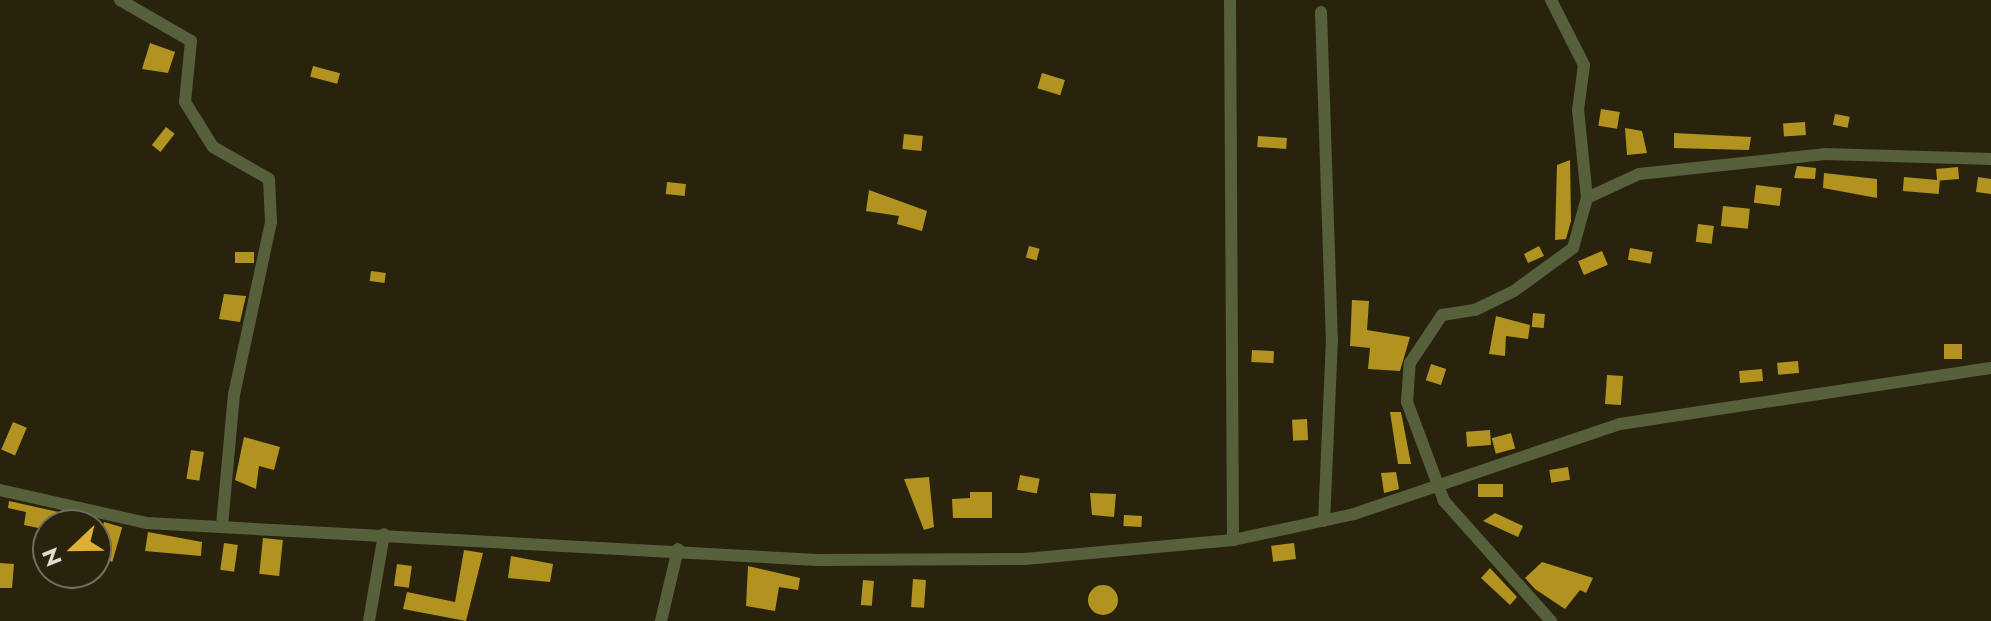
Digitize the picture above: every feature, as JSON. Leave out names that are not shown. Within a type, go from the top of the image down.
[{"type":"street","points":[[120,0],[191,41],[185,102],[224,156],[269,179],[271,222],[234,394],[222,525]]},
{"type":"street","points":[[1230,0],[1233,540]]},
{"type":"street","points":[[1551,0],[1584,65],[1578,110],[1587,198],[1573,248],[1514,291],[1475,310],[1442,315],[1422,335],[1407,402],[1437,488],[1551,621]]},
{"type":"street","points":[[1321,12],[1332,339],[1324,521]]},
{"type":"street","points":[[1587,198],[1639,174],[1825,154],[1991,159]]},
{"type":"street","points":[[0,490],[147,523],[678,549],[817,560],[1025,559],[1233,540],[1324,521],[1437,488],[1620,424],[1991,368]]},
{"type":"street","points":[[369,621],[384,534]]},
{"type":"street","points":[[661,621],[678,549]]},
{"type":"building","points":[[150,43],[175,52],[168,73],[142,69]]},
{"type":"building","points":[[313,66],[340,73],[337,84],[310,77]]},
{"type":"building","points":[[1042,73],[1065,80],[1060,95],[1037,88]]},
{"type":"building","points":[[1601,109],[1620,112],[1617,129],[1598,126]]},
{"type":"building","points":[[1835,114],[1850,117],[1848,128],[1833,125]]},
{"type":"building","points":[[1805,122],[1806,135],[1784,137],[1783,124]]},
{"type":"building","points":[[166,127],[175,134],[161,152],[152,145]]},
{"type":"building","points":[[1625,128],[1642,131],[1647,153],[1627,155]]},
{"type":"building","points":[[1674,133],[1751,137],[1749,150],[1674,148]]},
{"type":"building","points":[[904,134],[923,136],[921,151],[902,149]]},
{"type":"building","points":[[1258,136],[1287,138],[1286,149],[1257,147]]},
{"type":"building","points":[[1570,160],[1571,221],[1566,239],[1555,240],[1557,165]]},
{"type":"building","points":[[1797,166],[1816,168],[1815,179],[1794,178]]},
{"type":"building","points":[[1958,167],[1959,179],[1937,181],[1936,169]]},
{"type":"building","points":[[1824,173],[1877,179],[1877,198],[1823,188]]},
{"type":"building","points":[[1904,177],[1940,180],[1939,194],[1903,191]]},
{"type":"building","points":[[1978,177],[1991,179],[1991,194],[1976,192]]},
{"type":"building","points":[[667,182],[686,184],[685,196],[666,194]]},
{"type":"building","points":[[1756,185],[1782,188],[1780,206],[1754,203]]},
{"type":"building","points":[[869,190],[927,211],[922,231],[897,224],[899,216],[866,211]]},
{"type":"building","points":[[1723,206],[1750,209],[1748,229],[1721,226]]},
{"type":"building","points":[[1698,224],[1714,226],[1712,244],[1696,242]]},
{"type":"building","points":[[1029,246],[1040,249],[1037,260],[1026,258]]},
{"type":"building","points":[[1539,246],[1544,256],[1528,263],[1524,254]]},
{"type":"building","points":[[1630,248],[1653,252],[1651,264],[1628,260]]},
{"type":"building","points":[[1602,251],[1608,265],[1584,275],[1578,261]]},
{"type":"building","points":[[235,252],[254,252],[254,263],[235,263]]},
{"type":"building","points":[[371,271],[386,273],[384,283],[370,281]]},
{"type":"building","points":[[224,294],[246,296],[240,322],[219,319]]},
{"type":"building","points":[[1352,300],[1369,301],[1367,330],[1410,337],[1400,371],[1368,369],[1370,348],[1350,346]]},
{"type":"building","points":[[1533,313],[1545,314],[1544,328],[1532,327]]},
{"type":"building","points":[[1496,316],[1530,325],[1528,339],[1506,336],[1505,356],[1489,354]]},
{"type":"building","points":[[1944,344],[1962,344],[1962,359],[1944,359]]},
{"type":"building","points":[[1252,350],[1274,351],[1273,363],[1251,362]]},
{"type":"building","points":[[1798,361],[1799,373],[1778,375],[1777,363]]},
{"type":"building","points":[[1431,364],[1446,369],[1441,385],[1426,380]]},
{"type":"building","points":[[1762,369],[1763,381],[1740,383],[1739,371]]},
{"type":"building","points":[[1607,375],[1623,376],[1621,405],[1605,404]]},
{"type":"building","points":[[1390,412],[1401,412],[1411,464],[1398,464]]},
{"type":"building","points":[[1307,419],[1308,440],[1293,441],[1292,420]]},
{"type":"building","points":[[13,422],[27,428],[15,455],[1,450]]},
{"type":"building","points":[[1490,430],[1491,445],[1467,447],[1466,432]]},
{"type":"building","points":[[1511,433],[1515,448],[1496,454],[1492,438]]},
{"type":"building","points":[[244,437],[280,447],[274,470],[259,466],[256,489],[235,480]]},
{"type":"building","points":[[191,450],[204,452],[199,481],[186,479]]},
{"type":"building","points":[[1568,467],[1570,480],[1551,483],[1549,470]]},
{"type":"building","points":[[1396,472],[1399,489],[1384,493],[1381,473]]},
{"type":"building","points":[[1020,475],[1040,479],[1037,494],[1017,490]]},
{"type":"building","points":[[929,477],[934,527],[924,530],[904,479]]},
{"type":"building","points":[[1478,484],[1503,484],[1503,497],[1478,497]]},
{"type":"building","points":[[970,492],[992,492],[992,518],[953,518],[952,499],[970,498]]},
{"type":"building","points":[[1090,493],[1116,494],[1114,517],[1092,515]]},
{"type":"building","points":[[9,501],[45,509],[32,509],[32,527],[24,525],[26,512],[8,508]]},
{"type":"building","points":[[1495,513],[1523,526],[1518,537],[1483,521]]},
{"type":"building","points":[[1124,515],[1142,516],[1141,527],[1123,526]]},
{"type":"building","points":[[112,524],[122,527],[112,562],[112,562]]},
{"type":"building","points":[[148,532],[202,542],[201,556],[145,551]]},
{"type":"building","points":[[263,538],[283,540],[279,576],[259,574]]},
{"type":"building","points":[[224,543],[238,545],[234,572],[220,570]]},
{"type":"building","points":[[1294,543],[1296,559],[1273,562],[1271,546]]},
{"type":"building","points":[[464,550],[483,553],[466,621],[403,609],[407,592],[455,602]]},
{"type":"building","points":[[511,556],[553,564],[550,582],[508,578]]},
{"type":"building","points":[[1542,562],[1593,578],[1586,593],[1580,590],[1565,609],[1535,589],[1525,578]]},
{"type":"building","points":[[0,563],[14,564],[12,588],[0,588]]},
{"type":"building","points":[[397,564],[412,566],[409,588],[394,586]]},
{"type":"building","points":[[748,566],[800,578],[798,590],[779,587],[775,611],[746,606]]},
{"type":"building","points":[[1490,568],[1517,597],[1510,605],[1481,578]]},
{"type":"building","points":[[913,579],[926,580],[924,608],[911,607]]},
{"type":"building","points":[[863,580],[874,581],[872,606],[861,605]]},
{"type":"building","points":[[1103,585],[1114,589],[1118,600],[1114,611],[1103,615],[1092,611],[1088,600],[1092,589]]}]
